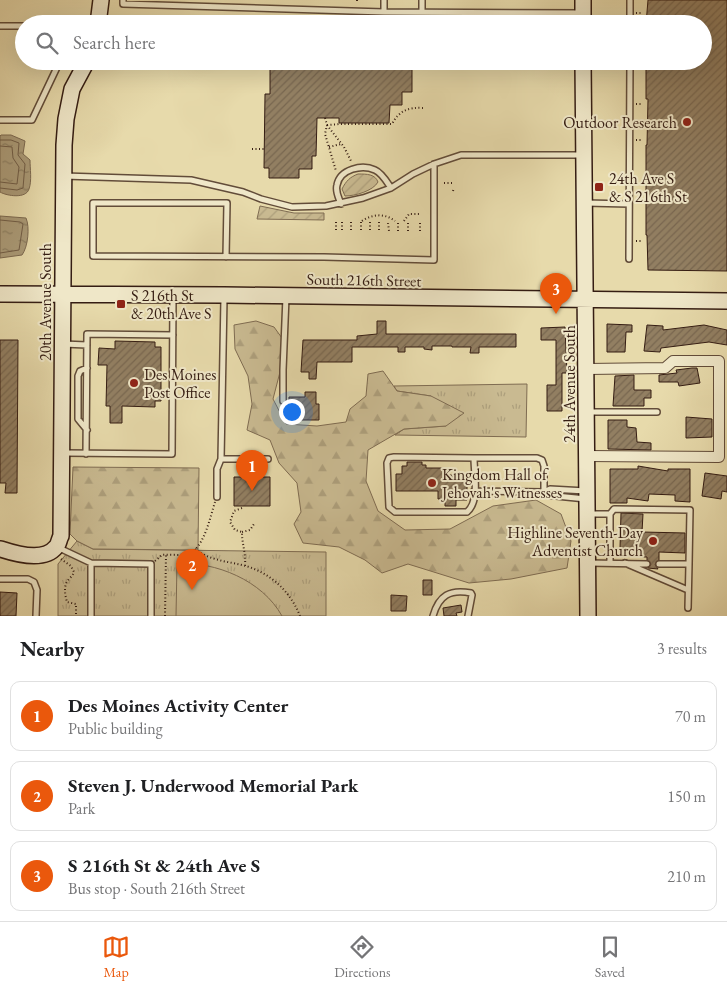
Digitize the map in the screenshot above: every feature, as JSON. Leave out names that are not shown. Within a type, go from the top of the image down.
[{"type":"street","points":[[99,15],[101,0]]},
{"type":"street","name":"20th Avenue South","points":[[58,552],[61,536],[63,176],[66,119],[72,89],[82,70]]},
{"type":"street","name":"24th Avenue South","points":[[583,70],[588,616]]},
{"type":"street","name":"South 216th Street","points":[[0,294],[727,302]]},
{"type":"street","points":[[587,369],[665,368],[673,361],[723,361],[723,457],[587,456]]},
{"type":"street","points":[[0,550],[33,556],[58,552]]},
{"type":"lane","points":[[123,0],[123,4],[384,12],[583,12]]},
{"type":"lane","points":[[384,0],[384,12]]},
{"type":"lane","points":[[422,0],[422,12]]},
{"type":"lane","points":[[630,0],[630,15]]},
{"type":"lane","points":[[0,26],[15,26]]},
{"type":"lane","points":[[0,120],[32,120],[56,70]]},
{"type":"lane","points":[[629,259],[630,70]]},
{"type":"lane","points":[[63,176],[151,177],[192,180],[243,192],[292,207],[341,204],[363,198],[391,188],[413,174],[434,164],[461,155],[585,155]]},
{"type":"lane","points":[[226,257],[226,203],[93,203],[93,256],[226,257],[324,257],[434,260],[434,164]]},
{"type":"lane","points":[[341,204],[336,186],[347,171],[357,168],[374,170],[380,173],[391,188]]},
{"type":"lane","points":[[585,203],[629,204]]},
{"type":"lane","points":[[62,454],[172,454],[173,295]]},
{"type":"lane","points":[[217,497],[217,469],[221,460],[224,295]]},
{"type":"lane","points":[[283,401],[286,296]]},
{"type":"lane","points":[[86,454],[87,334],[173,335]]},
{"type":"lane","points":[[63,344],[87,345]]},
{"type":"lane","points":[[87,368],[80,371],[78,376],[78,419],[87,430]]},
{"type":"lane","points":[[587,412],[657,412]]},
{"type":"lane","points":[[474,458],[474,500],[472,508],[467,512],[399,513],[389,507],[387,463],[389,458],[394,457],[537,458],[542,460],[544,466],[544,492]]},
{"type":"lane","points":[[221,460],[268,460]]},
{"type":"lane","points":[[474,491],[544,492],[550,489],[587,501],[610,514]]},
{"type":"lane","points":[[610,564],[610,514],[614,509],[690,510],[688,608]]},
{"type":"lane","points":[[58,552],[91,563],[151,564],[151,616]]},
{"type":"lane","points":[[91,563],[91,616]]},
{"type":"lane","points":[[588,563],[647,564]]},
{"type":"lane","points":[[625,564],[688,590]]},
{"type":"lane","points":[[658,564],[689,564]]},
{"type":"lane","points":[[0,579],[28,579],[34,582],[37,590],[36,616]]},
{"type":"lane","points":[[433,616],[444,596],[457,591],[471,593],[472,595],[468,616]]},
{"type":"path","points":[[634,12],[643,12]]},
{"type":"path","points":[[634,104],[643,104]]},
{"type":"path","points":[[326,126],[340,124],[392,124],[404,110],[423,108]]},
{"type":"path","points":[[325,118],[325,134],[336,171]]},
{"type":"path","points":[[326,126],[344,147],[351,162]]},
{"type":"path","points":[[634,140],[643,140]]},
{"type":"path","points":[[329,147],[341,144]]},
{"type":"path","points":[[252,149],[265,149]]},
{"type":"path","points":[[444,183],[452,183]]},
{"type":"path","points":[[404,222],[409,214],[419,214]]},
{"type":"path","points":[[361,230],[361,222],[368,216],[380,215],[391,218],[396,222],[398,231]]},
{"type":"path","points":[[336,222],[336,230]]},
{"type":"path","points":[[342,222],[342,230]]},
{"type":"path","points":[[351,222],[351,230]]},
{"type":"path","points":[[370,222],[370,230]]},
{"type":"path","points":[[379,222],[379,230]]},
{"type":"path","points":[[388,222],[389,231]]},
{"type":"path","points":[[408,223],[408,231]]},
{"type":"path","points":[[420,223],[420,232]]},
{"type":"path","points":[[634,241],[643,241]]},
{"type":"path","points":[[151,564],[162,555],[183,555],[195,549],[204,537],[217,497]]},
{"type":"path","points":[[242,508],[234,511],[230,522],[235,530],[242,532],[250,530],[254,524]]},
{"type":"path","points":[[242,532],[245,566]]},
{"type":"path","points":[[195,549],[204,556],[245,566],[275,580],[290,596],[300,616]]},
{"type":"path","points":[[58,552],[74,569],[73,577],[68,579],[65,588],[67,602],[76,604],[76,616]]},
{"type":"path","points":[[165,616],[166,554]]},
{"type":"green space","points":[[358,174],[373,176],[378,182],[372,188],[363,192],[345,196],[342,189],[350,178]]},
{"type":"green space","points":[[260,206],[294,213],[324,213],[324,220],[257,219]]},
{"type":"green space","points":[[256,321],[274,327],[287,345],[273,399],[286,424],[317,426],[346,422],[350,409],[366,396],[368,374],[383,371],[397,391],[431,396],[464,413],[446,426],[404,429],[368,450],[366,481],[378,511],[405,530],[450,529],[493,506],[536,500],[561,514],[571,541],[567,568],[511,579],[469,583],[408,564],[382,573],[365,560],[339,547],[303,543],[294,524],[301,512],[297,483],[279,463],[270,440],[247,430],[252,404],[248,376],[235,349],[234,325]]},
{"type":"green space","points":[[527,384],[526,437],[395,435],[404,429],[446,426],[431,396],[397,391],[394,386]]},
{"type":"green space","points":[[73,467],[199,468],[198,550],[93,549],[77,541],[70,534]]},
{"type":"green space","points":[[77,541],[93,549],[326,552],[326,616],[58,616],[58,564]]},
{"type":"green space","points":[[177,563],[207,566],[237,576],[263,592],[282,616],[176,616]]},
{"type":"water","points":[[1,135],[11,135],[25,141],[23,154],[30,160],[31,178],[29,189],[24,194],[7,195],[0,192]]},
{"type":"water","points":[[0,216],[26,218],[28,237],[22,255],[0,258]]},
{"type":"building","name":"Outdoor Research","points":[[648,0],[727,0],[727,271],[648,270],[646,145],[648,99],[646,99],[646,70],[712,70],[712,15],[647,15]]},
{"type":"building","points":[[270,70],[412,70],[412,92],[402,92],[402,105],[390,105],[389,123],[339,123],[339,118],[317,118],[316,156],[312,156],[312,169],[299,169],[299,178],[269,178],[269,168],[264,168],[265,94],[270,94]]},
{"type":"building","points":[[377,321],[386,321],[386,334],[516,334],[516,347],[479,347],[479,353],[470,353],[471,347],[432,346],[432,350],[424,349],[424,347],[405,347],[405,352],[398,352],[398,347],[352,347],[352,362],[317,362],[316,379],[309,379],[309,372],[301,372],[303,340],[357,340],[357,336],[377,334]]},
{"type":"building","points":[[607,324],[632,325],[632,332],[626,332],[625,352],[607,352]]},
{"type":"building","points":[[647,325],[663,326],[663,330],[704,325],[727,330],[727,345],[709,342],[661,348],[660,352],[644,351]]},
{"type":"building","points":[[565,327],[567,373],[562,373],[562,411],[547,411],[547,385],[556,385],[556,340],[541,340],[541,328]]},
{"type":"building","points":[[0,340],[18,340],[17,493],[5,493],[6,483],[0,483]]},
{"type":"building","name":"Des Moines Post Office","points":[[115,341],[155,342],[155,347],[161,347],[161,401],[155,401],[155,407],[122,406],[122,423],[110,423],[110,406],[106,406],[107,365],[98,365],[99,348],[115,349]]},
{"type":"building","points":[[697,368],[700,383],[679,386],[678,382],[659,382],[659,375],[677,373],[676,370]]},
{"type":"building","points":[[634,375],[634,390],[651,390],[651,398],[644,398],[644,406],[613,406],[615,376]]},
{"type":"building","points":[[305,392],[316,392],[316,404],[319,404],[319,420],[289,420],[289,397],[305,397]]},
{"type":"building","points":[[686,417],[712,419],[712,437],[686,438]]},
{"type":"building","points":[[608,420],[627,420],[627,427],[636,428],[637,442],[651,443],[651,450],[608,449]]},
{"type":"building","name":"Kingdom Hall of Jehovah's Witnesses","points":[[407,462],[422,462],[422,465],[426,465],[426,468],[444,468],[444,475],[467,475],[467,500],[456,500],[456,506],[445,506],[445,499],[438,499],[438,491],[396,491],[396,474],[402,474],[402,466],[407,466]]},
{"type":"building","points":[[638,466],[668,471],[668,469],[690,469],[690,502],[675,501],[675,495],[649,494],[648,501],[627,498],[627,503],[610,503],[610,469],[638,469]]},
{"type":"building","points":[[705,473],[727,476],[727,492],[722,491],[721,499],[702,496]]},
{"type":"building","points":[[234,477],[270,477],[270,506],[234,506]]},
{"type":"building","name":"Highline Seventh-Day Adventist Church","points":[[621,513],[643,514],[642,532],[685,533],[685,553],[659,552],[659,560],[655,564],[658,569],[648,568],[651,564],[647,557],[639,557],[639,552],[636,552],[636,549],[620,548]]},
{"type":"building","points":[[423,580],[432,580],[432,595],[423,595]]},
{"type":"building","points":[[0,592],[17,593],[16,616],[0,616]]},
{"type":"building","points":[[391,595],[407,596],[406,611],[391,611]]},
{"type":"building","points":[[461,605],[462,612],[456,613],[457,616],[444,616],[443,608]]},
{"type":"place","name":"Outdoor Research","points":[[687,122]]},
{"type":"place","name":"24th Ave S & S 216th St","points":[[599,187]]},
{"type":"place","name":"S 216th St & 20th Ave S","points":[[121,304]]},
{"type":"place","name":"S 216th St & 24th Ave S","points":[[556,314]]},
{"type":"place","name":"Des Moines Post Office","points":[[134,383]]},
{"type":"place","name":"Kingdom Hall of Jehovah's Witnesses","points":[[432,483]]},
{"type":"place","name":"Des Moines Activity Center","points":[[252,491]]},
{"type":"place","name":"Highline Seventh-Day Adventist Church","points":[[653,541]]},
{"type":"place","name":"Steven J. Underwood Memorial Park","points":[[192,590]]}]
